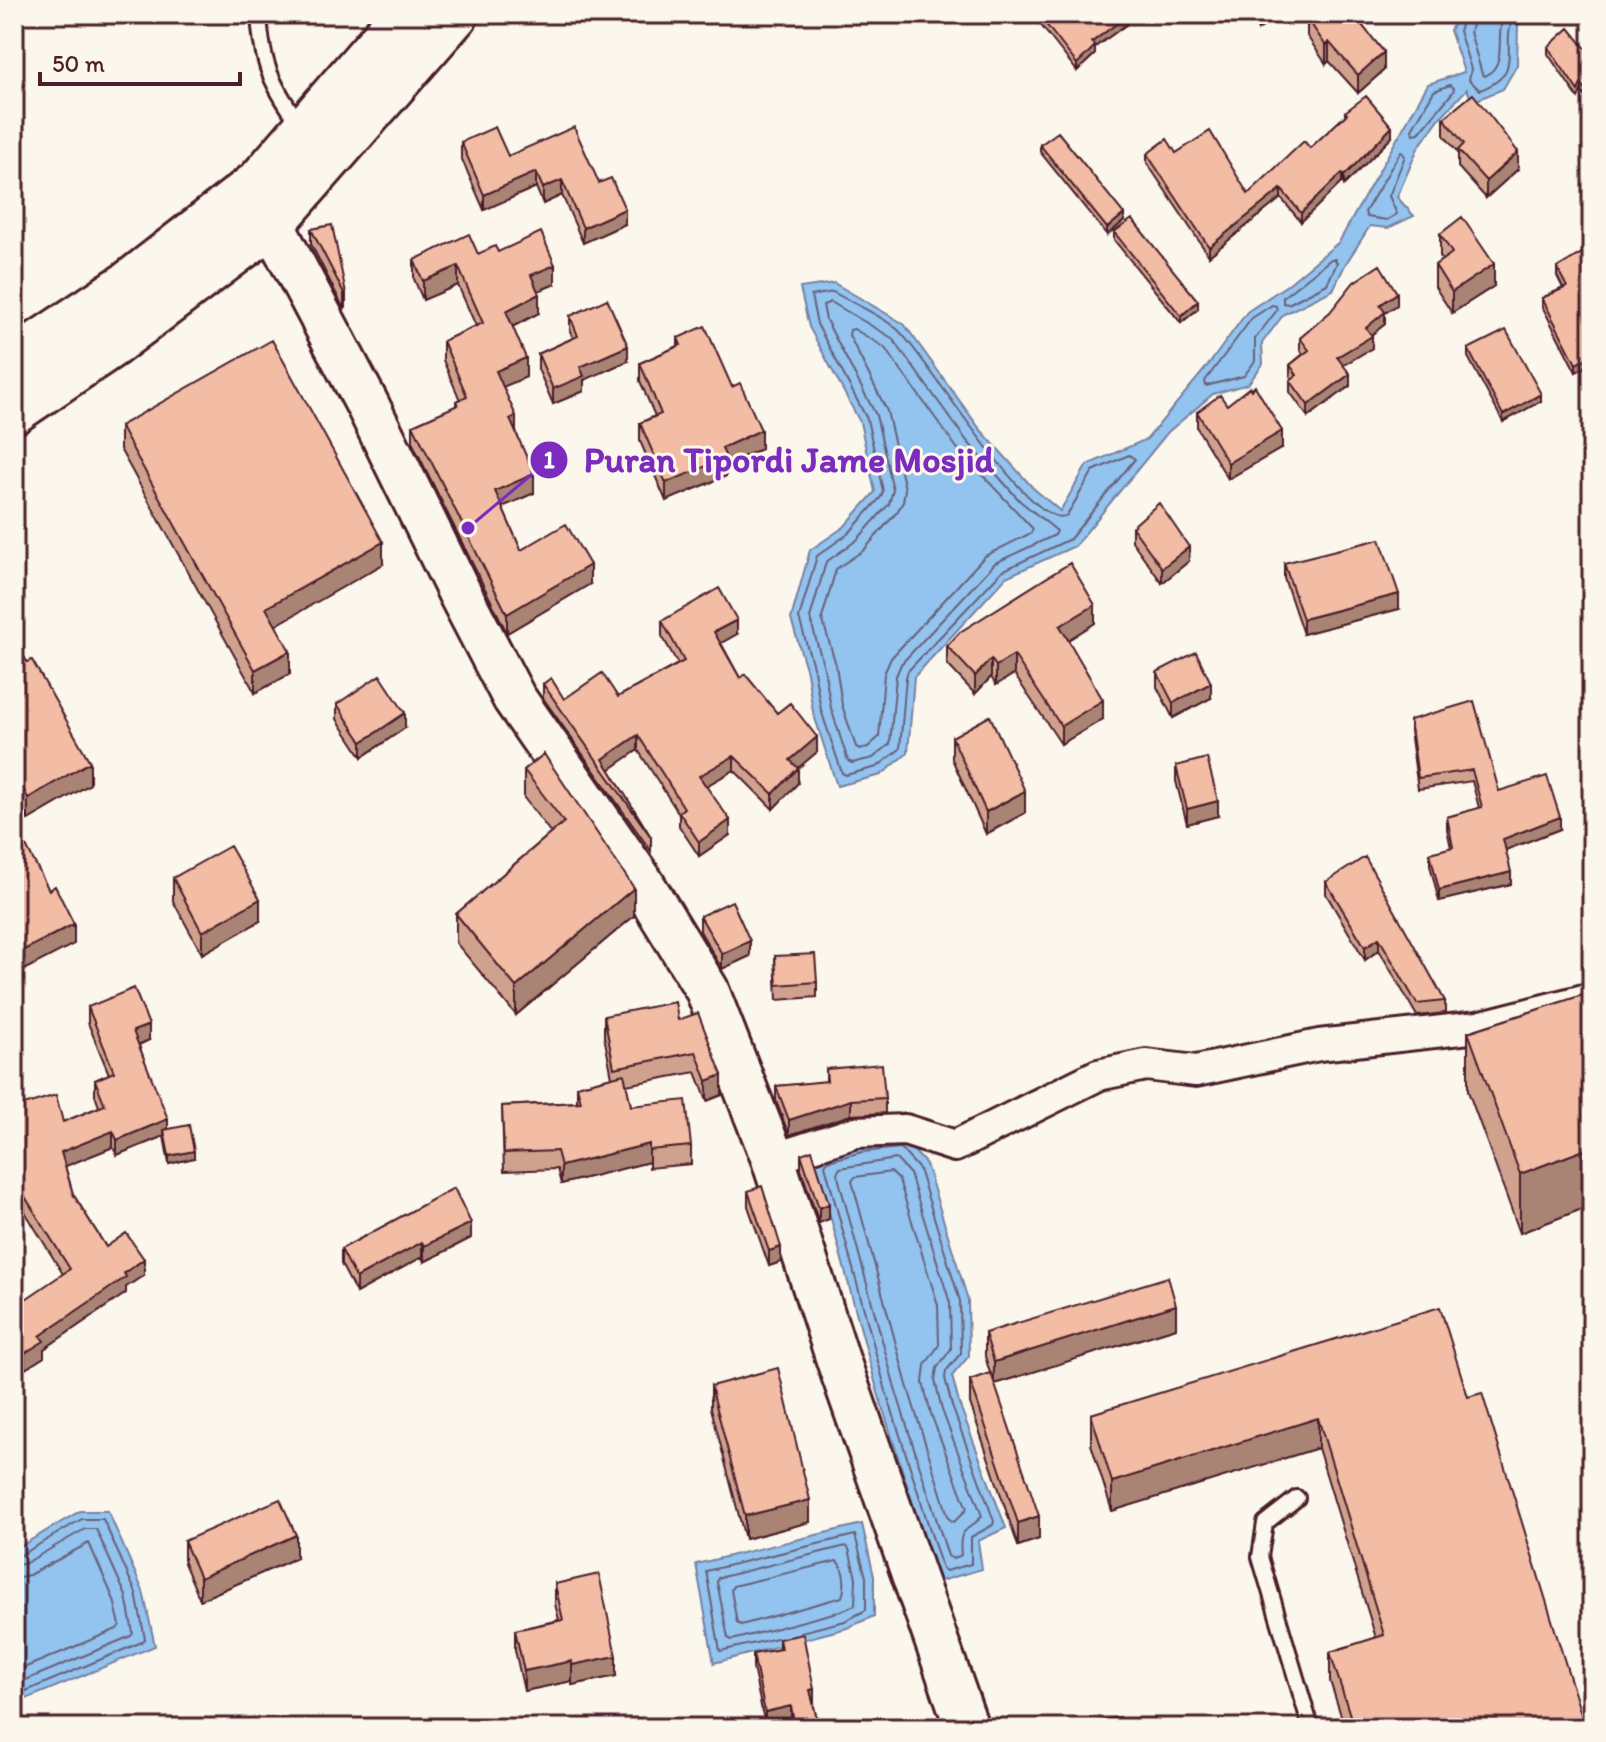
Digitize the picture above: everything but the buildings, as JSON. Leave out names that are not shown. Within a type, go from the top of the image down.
[{"type":"highway","points":[[14,360],[128,284],[273,204],[303,131],[404,14]]},
{"type":"highway","points":[[14,411],[113,344],[273,204],[456,14]]},
{"type":"street","points":[[273,204],[367,404],[514,698],[639,878],[707,990],[773,1159],[838,1360],[967,1728]]},
{"type":"street","points":[[773,1159],[856,1132],[905,1130],[955,1146],[1098,1075],[1146,1065],[1196,1071],[1319,1045],[1478,1027],[1592,998]]},
{"type":"lane","points":[[259,14],[261,48],[272,83],[303,131]]},
{"type":"lane","points":[[1297,1498],[1265,1523],[1260,1557],[1311,1728]]},
{"type":"water","points":[[1459,14],[1525,14],[1518,25],[1517,65],[1503,89],[1472,102],[1467,89],[1418,148],[1397,197],[1414,216],[1388,228],[1370,226],[1333,290],[1284,314],[1262,343],[1263,364],[1248,384],[1213,394],[1168,432],[1075,546],[1006,577],[914,677],[908,753],[881,775],[837,786],[813,712],[807,672],[791,619],[810,550],[844,527],[875,492],[860,422],[809,327],[800,288],[834,283],[904,324],[980,429],[1033,488],[1060,511],[1087,465],[1147,439],[1210,363],[1247,312],[1287,285],[1339,242],[1428,84],[1464,72],[1450,30]]},
{"type":"water","points":[[904,1140],[926,1164],[968,1300],[969,1356],[952,1376],[959,1403],[1006,1528],[978,1541],[982,1569],[937,1582],[878,1393],[814,1156],[860,1145]]},
{"type":"water","points":[[80,1511],[108,1511],[143,1591],[155,1646],[14,1704],[14,1550]]},
{"type":"water","points":[[862,1524],[874,1576],[874,1616],[847,1628],[714,1663],[696,1564]]},
{"type":"place","name":"Puran Tipordi Jame Mosjid","points":[[468,528]]}]
